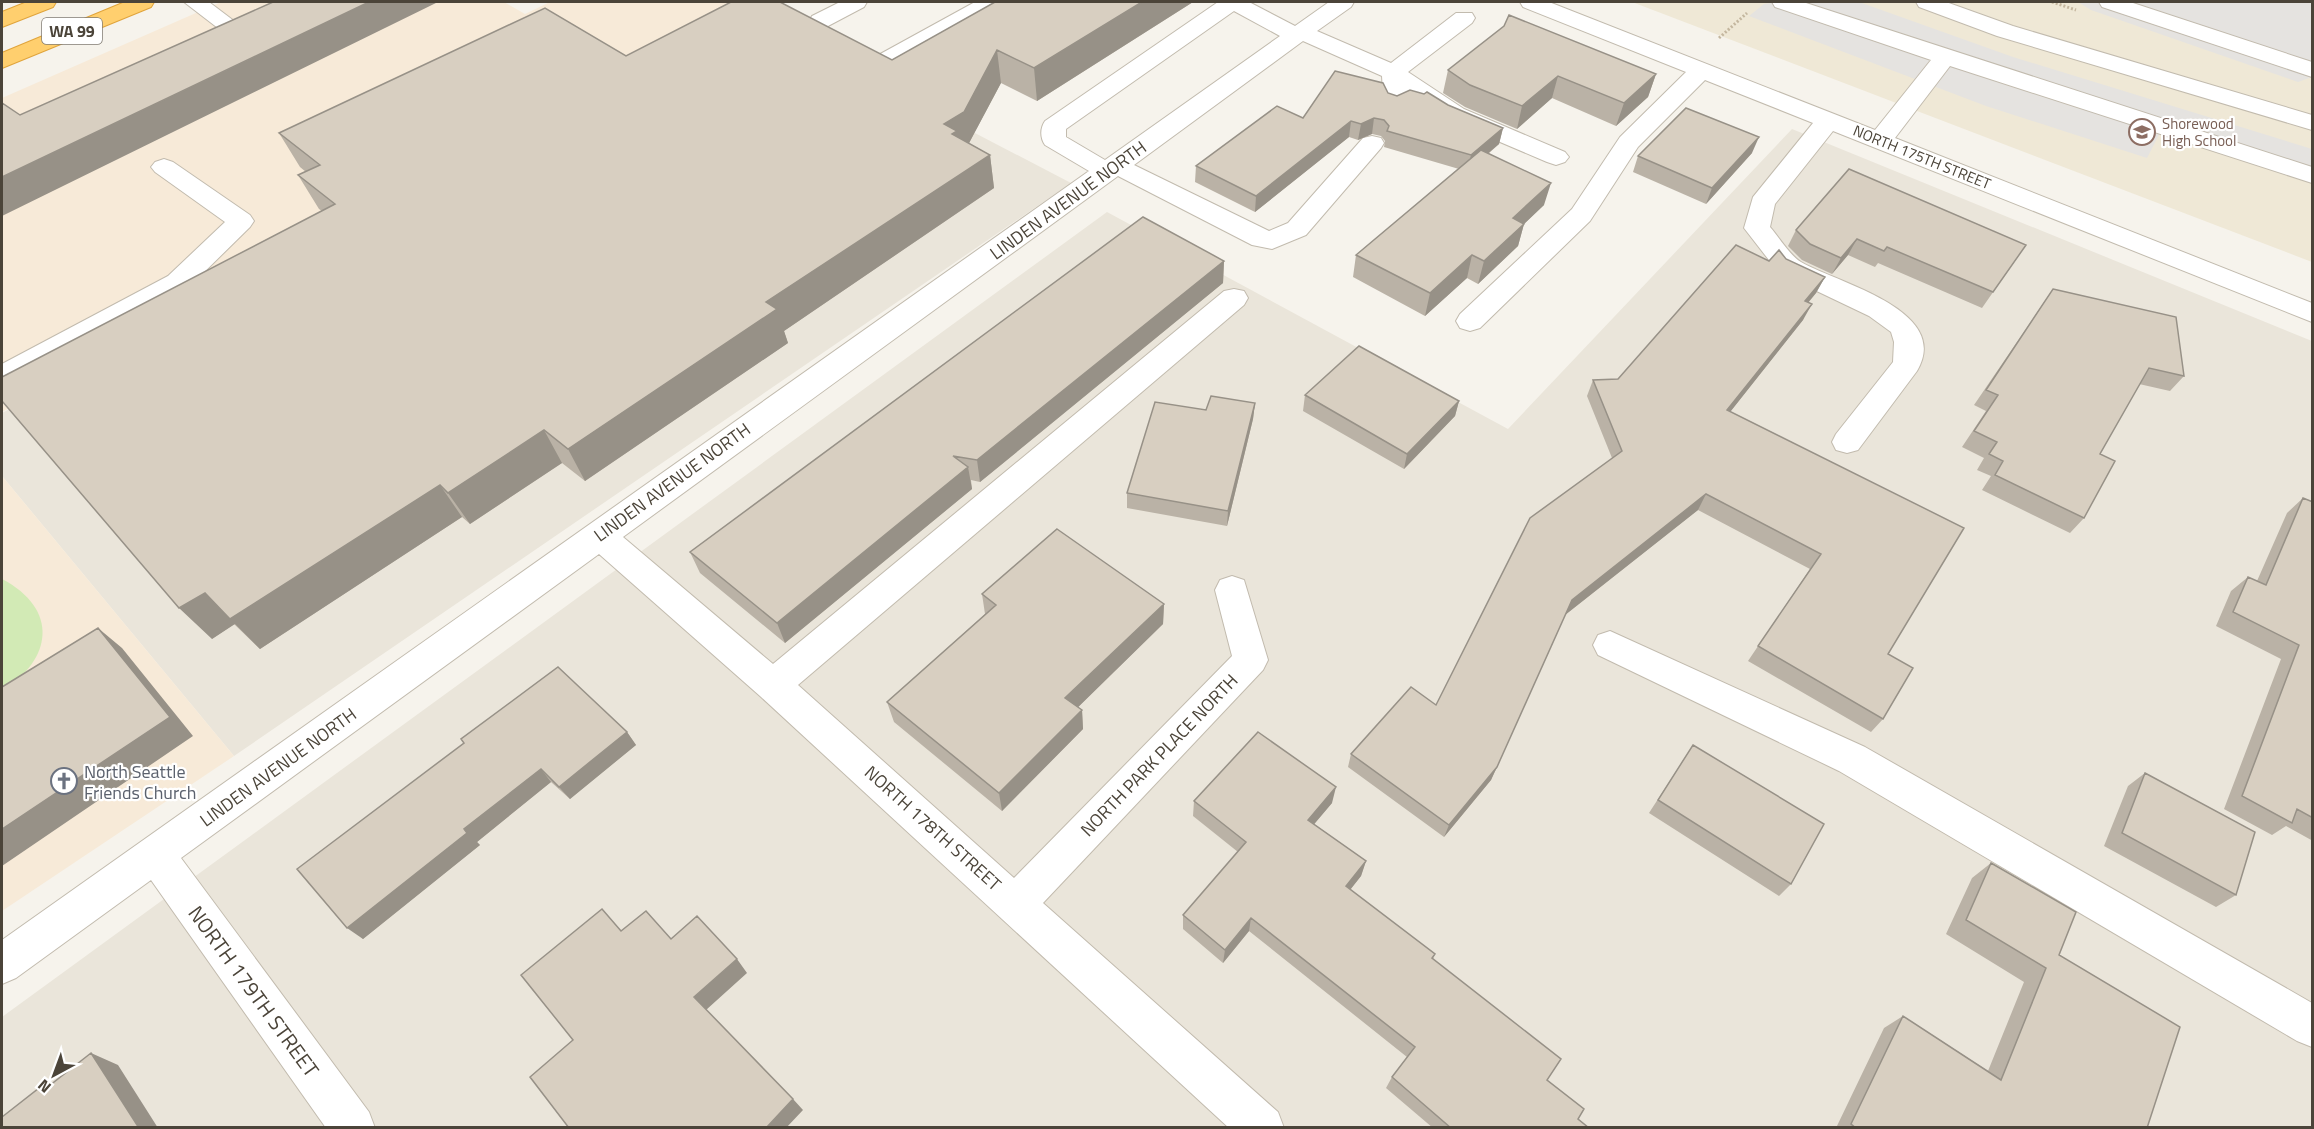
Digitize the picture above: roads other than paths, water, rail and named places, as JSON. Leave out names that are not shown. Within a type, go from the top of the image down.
[{"type":"highway","name":"WA 99","points":[[2,20],[45,2]]},
{"type":"highway","name":"WA 99","points":[[2,61],[143,2]]},
{"type":"street","points":[[195,2],[231,27]]},
{"type":"street","points":[[820,21],[856,2]]},
{"type":"street","points":[[881,63],[990,2]]},
{"type":"street","points":[[1372,144],[1297,229],[1272,240],[1261,238],[1054,140],[1054,126],[1232,2],[1298,34],[1394,72],[1425,96],[1455,114],[1556,157]]},
{"type":"street","name":"LINDEN AVENUE NORTH","points":[[2,964],[1343,2]]},
{"type":"street","name":"NORTH 175TH STREET","points":[[1531,2],[2313,313]]},
{"type":"street","points":[[1783,2],[1945,57],[2313,175]]},
{"type":"street","points":[[1927,2],[2005,31],[2313,123]]},
{"type":"street","points":[[2110,2],[2313,70]]},
{"type":"street","points":[[1394,72],[1464,18]]},
{"type":"street","points":[[1880,140],[1945,57]]},
{"type":"street","points":[[1470,321],[1581,215],[1629,142],[1703,69]]},
{"type":"street","points":[[1394,72],[1395,103]]},
{"type":"street","points":[[1829,120],[1762,203],[1757,228],[1789,267],[1879,309],[1904,327],[1908,342],[1907,364],[1847,442]]},
{"type":"street","points":[[2,377],[177,282],[241,221],[164,167]]},
{"type":"street","points":[[773,685],[1234,298]]},
{"type":"street","name":"NORTH 178TH STREET","points":[[599,535],[773,685],[1017,903],[1262,1128]]},
{"type":"street","name":"NORTH PARK PLACE NORTH","points":[[1017,903],[1251,660],[1232,590]]},
{"type":"street","points":[[1610,645],[1852,759],[2313,1026]]},
{"type":"street","name":"NORTH 179TH STREET","points":[[156,855],[353,1128]]},
{"type":"place","name":"Shorewood High School","points":[[2142,132]]},
{"type":"place","name":"North Seattle Friends Church","points":[[64,781]]}]
